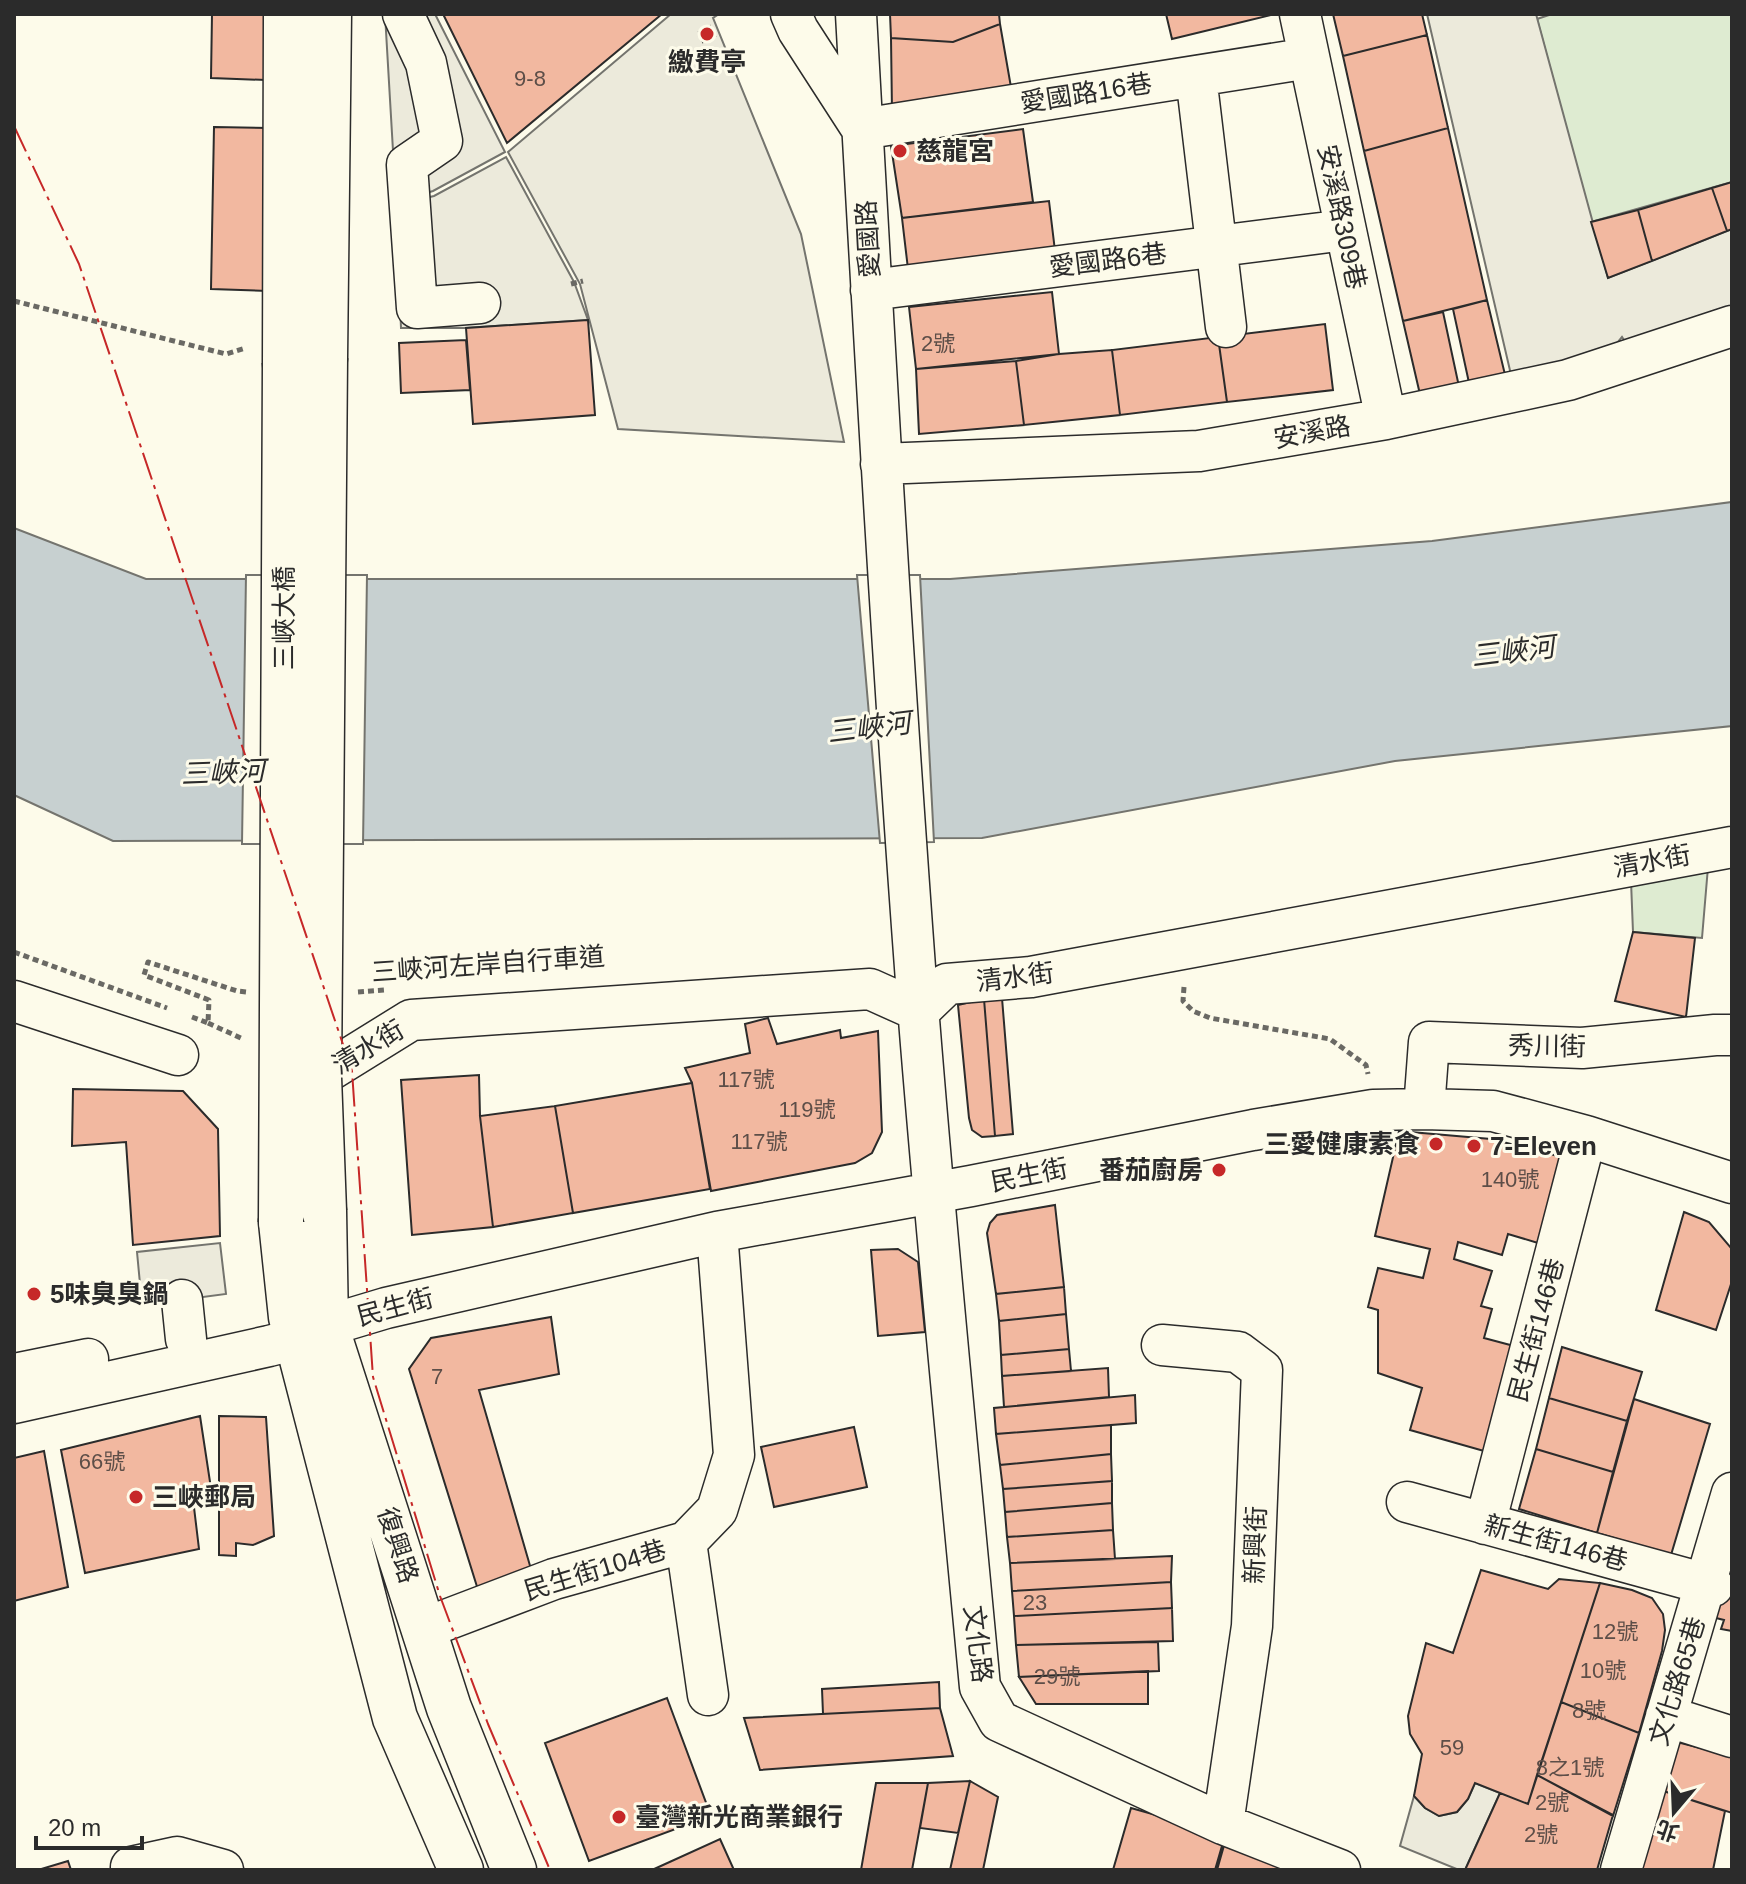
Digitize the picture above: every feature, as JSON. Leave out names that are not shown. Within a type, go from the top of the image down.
[{"type":"main road","name":"三峽大橋","points":[[286,14],[324,1211]]},
{"type":"main road","name":"三峽大橋","points":[[281,1222],[298,352],[329,14]]},
{"type":"main road","name":"復興路","points":[[324,1211],[305,1327],[425,1628],[449,1708],[514,1870]]},
{"type":"main road","name":"復興路","points":[[281,1222],[395,1718],[461,1870]]},
{"type":"street","points":[[403,14],[426,63],[442,141],[407,165],[417,308],[480,303]]},
{"type":"street","points":[[791,14],[798,30],[862,129]]},
{"type":"street","name":"愛國路","points":[[856,14],[881,464],[918,998]]},
{"type":"street","name":"安溪路309巷","points":[[1300,14],[1386,419]]},
{"type":"street","name":"愛國路16巷","points":[[862,129],[1309,58]]},
{"type":"street","points":[[1196,76],[1226,327]]},
{"type":"street","name":"愛國路6巷","points":[[871,290],[1345,230]]},
{"type":"street","name":"安溪路","points":[[881,464],[1199,451],[1386,419],[1568,380],[1732,326]]},
{"type":"street","name":"清水街","points":[[319,1077],[411,1020],[870,989],[918,998],[947,984],[1031,977],[1732,847]]},
{"type":"street","name":"文化路","points":[[918,998],[980,1687],[999,1721],[1223,1824],[1340,1870]]},
{"type":"street","points":[[14,1001],[178,1055]]},
{"type":"street","name":"秀川街","points":[[1424,1109],[1429,1042],[1582,1048],[1732,1035]]},
{"type":"street","name":"民生街","points":[[14,1403],[305,1327],[717,1232],[1373,1110],[1493,1111],[1586,1136],[1732,1183]]},
{"type":"street","name":"民生街146巷","points":[[1485,1524],[1586,1136]]},
{"type":"street","name":"民生街104巷","points":[[425,1628],[554,1579],[686,1542],[717,1510],[734,1455],[717,1232]]},
{"type":"street","name":"民生街","points":[[14,1374],[184,1319],[305,1327]]},
{"type":"street","name":"新興街","points":[[1162,1345],[1238,1352],[1262,1370],[1252,1626],[1223,1824]]},
{"type":"street","name":"文化路65巷","points":[[1621,1870],[1666,1716],[1710,1585],[1732,1493]]},
{"type":"street","name":"新生街146巷","points":[[1407,1502],[1710,1585]]},
{"type":"street","points":[[686,1542],[708,1695]]},
{"type":"street","points":[[1666,1716],[1732,1737]]},
{"type":"street","points":[[131,1870],[131,1867],[177,1857],[223,1870]]},
{"type":"path","points":[[571,284],[583,281]]},
{"type":"path","points":[[14,301],[226,354],[298,352]]},
{"type":"path","points":[[14,952],[208,1023],[209,1000],[144,975],[148,962],[237,991],[251,992]]},
{"type":"path","points":[[1185,979],[1183,1001],[1193,1011],[1210,1018],[1330,1039],[1366,1065],[1373,1110]]},
{"type":"path","name":"三峽河左岸自行車道","points":[[354,992],[385,990]]},
{"type":"green space","points":[[1552,14],[1732,14],[1732,182],[1591,222],[1537,19]]},
{"type":"green space","points":[[1708,867],[1702,938],[1633,932],[1631,881]]},
{"type":"shaded area","points":[[385,14],[435,14],[505,152],[433,191],[396,202]]},
{"type":"shaded area","points":[[671,14],[719,14],[713,18],[801,234],[844,442],[618,429],[580,284],[508,152]]},
{"type":"shaded area","points":[[1427,14],[1536,14],[1608,278],[1732,229],[1732,317],[1630,349],[1622,337],[1605,358],[1512,379]]},
{"type":"shaded area","points":[[506,157],[574,282],[588,320],[466,328],[401,328],[396,205],[434,196]]},
{"type":"shaded area","points":[[220,1243],[226,1294],[142,1305],[137,1252]]},
{"type":"shaded area","points":[[1475,1783],[1500,1793],[1465,1870],[1400,1846],[1414,1796],[1425,1808],[1439,1816],[1457,1812],[1468,1799]]},
{"type":"water","name":"三峽河","points":[[1732,502],[1732,726],[1395,761],[982,838],[113,841],[14,795],[14,528],[146,579],[950,579],[1432,541]]},
{"type":"pier","points":[[246,575],[367,575],[363,844],[242,844]]},
{"type":"pier","points":[[857,575],[920,575],[934,842],[880,843]]},
{"type":"building","points":[[212,14],[267,14],[266,80],[211,78]]},
{"type":"building","points":[[443,14],[662,14],[507,143]]},
{"type":"building","points":[[890,14],[999,14],[1000,24],[953,42],[891,38]]},
{"type":"building","points":[[1166,14],[1275,14],[1172,39]]},
{"type":"building","points":[[1333,14],[1422,14],[1427,35],[1343,56]]},
{"type":"building","points":[[1000,24],[1012,93],[892,112],[891,38],[953,42]]},
{"type":"building","name":"繳費亭","points":[[710,26],[715,36],[703,42],[699,32]]},
{"type":"building","points":[[1427,35],[1448,128],[1364,151],[1343,56]]},
{"type":"building","points":[[214,127],[270,128],[268,291],[211,289]]},
{"type":"building","points":[[1448,128],[1487,300],[1403,321],[1364,151]]},
{"type":"building","points":[[1023,129],[1033,202],[902,218],[891,146]]},
{"type":"building","points":[[1732,182],[1732,229],[1727,231],[1712,188]]},
{"type":"building","points":[[1712,188],[1727,231],[1652,261],[1638,210]]},
{"type":"building","points":[[1049,201],[1055,251],[908,269],[902,218]]},
{"type":"building","points":[[1638,210],[1652,261],[1608,278],[1591,222]]},
{"type":"building","points":[[1052,292],[1059,354],[916,369],[909,307]]},
{"type":"building","points":[[1487,300],[1507,383],[1471,392],[1453,309]]},
{"type":"building","points":[[1443,312],[1461,396],[1422,403],[1403,321]]},
{"type":"building","points":[[588,320],[595,415],[473,424],[466,328]]},
{"type":"building","points":[[1325,324],[1333,390],[1227,402],[1218,337]]},
{"type":"building","points":[[1218,337],[1227,402],[1120,415],[1112,350]]},
{"type":"building","points":[[466,340],[470,390],[401,393],[399,343]]},
{"type":"building","points":[[1112,350],[1120,415],[1024,425],[1016,361]]},
{"type":"building","points":[[1016,361],[1024,425],[919,434],[916,369]]},
{"type":"building","points":[[1633,932],[1695,938],[1686,1017],[1615,1001]]},
{"type":"building","points":[[1002,998],[1013,1134],[995,1136],[984,999]]},
{"type":"building","points":[[984,999],[995,1136],[982,1137],[972,1130],[969,1118],[958,1005]]},
{"type":"building","points":[[768,1018],[777,1044],[840,1030],[841,1038],[878,1031],[882,1132],[872,1153],[855,1163],[711,1191],[692,1083],[685,1068],[750,1053],[745,1024]]},
{"type":"building","points":[[479,1075],[480,1116],[493,1227],[412,1235],[401,1080]]},
{"type":"building","points":[[692,1083],[710,1189],[573,1213],[555,1106]]},
{"type":"building","points":[[73,1089],[183,1091],[218,1129],[220,1236],[133,1245],[126,1142],[72,1146]]},
{"type":"building","points":[[555,1106],[573,1213],[493,1227],[480,1116]]},
{"type":"building","points":[[1399,1131],[1491,1139],[1562,1157],[1538,1243],[1508,1234],[1502,1255],[1458,1242],[1454,1259],[1492,1271],[1481,1306],[1492,1309],[1484,1338],[1514,1346],[1484,1451],[1410,1430],[1422,1388],[1378,1373],[1378,1310],[1368,1307],[1378,1268],[1423,1278],[1430,1249],[1375,1236]]},
{"type":"building","points":[[1055,1205],[1064,1287],[996,1294],[987,1233],[990,1223],[997,1215]]},
{"type":"building","points":[[1684,1212],[1709,1222],[1732,1249],[1732,1281],[1716,1330],[1656,1310]]},
{"type":"building","points":[[898,1249],[918,1262],[925,1332],[878,1336],[871,1250]]},
{"type":"building","points":[[1064,1287],[1066,1314],[999,1321],[996,1294]]},
{"type":"building","points":[[1066,1314],[1069,1349],[1001,1355],[999,1321]]},
{"type":"building","points":[[551,1317],[559,1374],[479,1390],[533,1576],[479,1593],[409,1369],[431,1338]]},
{"type":"building","points":[[1562,1347],[1642,1372],[1627,1421],[1549,1398]]},
{"type":"building","points":[[1069,1349],[1071,1371],[1002,1376],[1001,1355]]},
{"type":"building","points":[[1108,1368],[1109,1397],[1004,1407],[1002,1376]]},
{"type":"building","points":[[1135,1395],[1136,1423],[996,1434],[994,1408]]},
{"type":"building","points":[[1549,1398],[1627,1421],[1613,1472],[1536,1449]]},
{"type":"building","points":[[1634,1399],[1710,1424],[1671,1555],[1597,1533]]},
{"type":"building","name":"三峽郵局","points":[[200,1416],[212,1495],[193,1499],[199,1549],[85,1573],[61,1450]]},
{"type":"building","points":[[219,1416],[266,1417],[274,1536],[253,1545],[236,1543],[236,1556],[219,1555]]},
{"type":"building","points":[[1111,1425],[1111,1454],[1000,1465],[996,1434]]},
{"type":"building","points":[[854,1427],[867,1487],[774,1507],[761,1447]]},
{"type":"building","points":[[1536,1449],[1613,1472],[1597,1533],[1519,1509]]},
{"type":"building","points":[[44,1451],[68,1587],[14,1601],[14,1458]]},
{"type":"building","points":[[1111,1454],[1112,1481],[1003,1489],[1000,1465]]},
{"type":"building","points":[[1112,1481],[1112,1503],[1005,1512],[1003,1489]]},
{"type":"building","points":[[1112,1503],[1113,1530],[1007,1537],[1005,1512]]},
{"type":"building","points":[[1113,1530],[1115,1559],[1010,1563],[1007,1537]]},
{"type":"building","points":[[1172,1556],[1171,1582],[1012,1591],[1010,1563]]},
{"type":"building","points":[[1481,1570],[1548,1589],[1559,1579],[1600,1583],[1528,1804],[1475,1783],[1468,1799],[1457,1812],[1439,1816],[1425,1808],[1414,1796],[1422,1754],[1410,1734],[1408,1716],[1426,1643],[1453,1653]]},
{"type":"building","points":[[1718,1570],[1732,1574],[1732,1631],[1721,1629],[1724,1620],[1704,1615]]},
{"type":"building","points":[[1171,1582],[1172,1608],[1014,1616],[1012,1591]]},
{"type":"building","points":[[1600,1583],[1652,1598],[1663,1614],[1665,1630],[1662,1651],[1639,1733],[1561,1702]]},
{"type":"building","points":[[1172,1608],[1173,1641],[1016,1645],[1014,1616]]},
{"type":"building","points":[[1158,1642],[1159,1671],[1019,1677],[1016,1645]]},
{"type":"building","points":[[1148,1671],[1148,1704],[1036,1704],[1019,1677]]},
{"type":"building","points":[[939,1682],[940,1708],[823,1714],[822,1689]]},
{"type":"building","points":[[667,1698],[711,1816],[589,1861],[545,1743]]},
{"type":"building","points":[[1561,1702],[1639,1733],[1613,1816],[1537,1775]]},
{"type":"building","points":[[940,1708],[953,1756],[760,1770],[744,1718]]},
{"type":"building","points":[[1669,1740],[1732,1756],[1732,1813],[1654,1788]]},
{"type":"building","points":[[1537,1775],[1613,1815],[1597,1870],[1465,1870],[1500,1793],[1528,1804]]},
{"type":"building","points":[[970,1781],[958,1833],[920,1828],[928,1783]]},
{"type":"building","points":[[970,1781],[998,1797],[983,1870],[950,1870]]},
{"type":"building","points":[[876,1783],[928,1783],[912,1870],[861,1870]]},
{"type":"building","points":[[1654,1788],[1725,1811],[1713,1870],[1628,1870]]},
{"type":"building","points":[[1131,1808],[1227,1835],[1217,1870],[1113,1870]]},
{"type":"building","points":[[1226,1832],[1313,1870],[1215,1870]]},
{"type":"building","points":[[720,1839],[734,1870],[652,1870]]},
{"type":"building","points":[[68,1861],[71,1870],[38,1870]]},
{"type":"power","points":[[14,126],[79,264],[352,1071],[373,1377],[440,1596],[488,1724],[550,1870]]},
{"type":"place","name":"繳費亭","points":[[707,34]]},
{"type":"place","name":"慈龍宮","points":[[900,151]]},
{"type":"place","name":"三愛健康素食","points":[[1436,1144]]},
{"type":"place","name":"7-Eleven","points":[[1474,1146]]},
{"type":"place","name":"番茄廚房","points":[[1219,1170]]},
{"type":"place","name":"5味臭臭鍋","points":[[34,1294]]},
{"type":"place","name":"三峽郵局","points":[[136,1497]]},
{"type":"place","name":"臺灣新光商業銀行","points":[[619,1817]]}]
